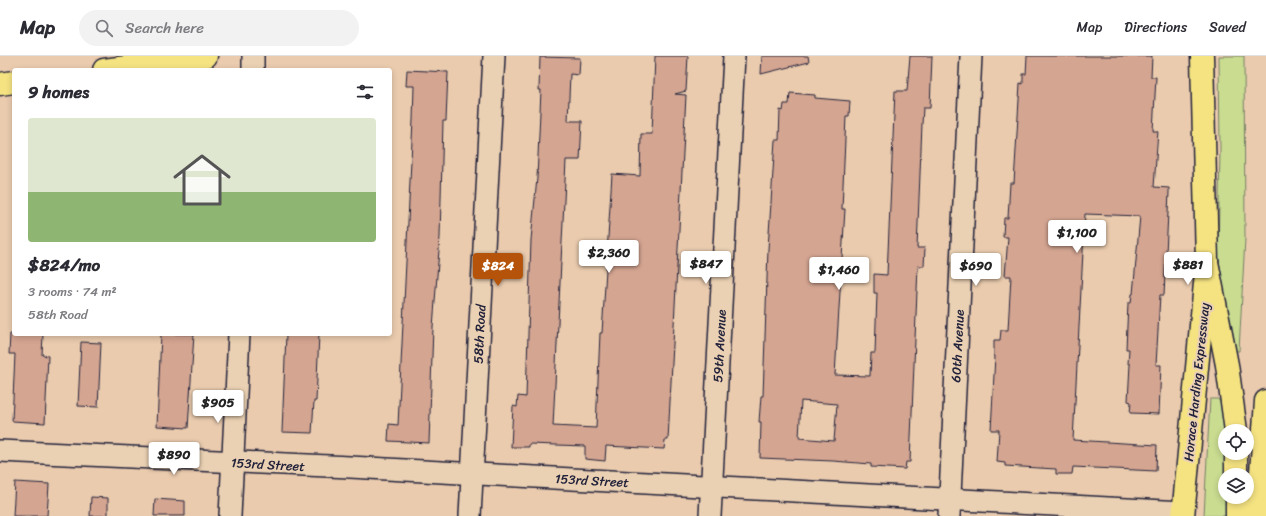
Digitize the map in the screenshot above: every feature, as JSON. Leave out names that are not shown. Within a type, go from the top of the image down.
[{"type":"main road","points":[[119,68],[206,56]]},
{"type":"main road","name":"Horace Harding Expressway","points":[[1183,514],[1207,262],[1202,56]]},
{"type":"main road","points":[[0,84],[12,82]]},
{"type":"main road","points":[[1207,262],[1227,365],[1235,424]]},
{"type":"main road","points":[[1258,516],[1266,401]]},
{"type":"main road","points":[[1237,504],[1237,516]]},
{"type":"street","points":[[252,68],[253,56]]},
{"type":"street","name":"58th Road","points":[[470,516],[494,56]]},
{"type":"street","name":"59th Avenue","points":[[710,516],[734,56]]},
{"type":"street","name":"60th Avenue","points":[[949,508],[971,56]]},
{"type":"street","points":[[230,516],[239,336]]},
{"type":"street","name":"153rd Street","points":[[0,451],[712,487],[949,508],[1183,514]]},
{"type":"green space","points":[[1219,56],[1244,56],[1245,238],[1239,351],[1233,351],[1218,254],[1220,150]]},
{"type":"green space","points":[[1210,399],[1218,399],[1224,408],[1224,424],[1218,424],[1218,460],[1225,460],[1225,468],[1218,468],[1218,504],[1228,504],[1227,516],[1204,516]]},
{"type":"building","points":[[655,56],[688,56],[686,91],[675,94],[686,95],[668,440],[665,440],[664,449],[606,446],[605,461],[585,459],[585,446],[529,444],[529,447],[511,447],[513,406],[517,407],[518,396],[526,397],[531,240],[537,178],[541,90],[539,90],[540,57],[580,58],[579,75],[570,74],[568,121],[582,121],[580,160],[566,160],[553,426],[596,428],[600,333],[602,333],[612,174],[640,176],[641,134],[652,134]]},
{"type":"building","points":[[762,56],[808,56],[809,62],[761,74]]},
{"type":"building","points":[[910,56],[932,56],[930,108],[923,108],[922,124],[917,248],[925,248],[924,266],[918,266],[910,462],[906,462],[905,469],[871,467],[871,464],[833,461],[760,458],[761,422],[759,422],[761,396],[763,396],[768,249],[775,140],[779,140],[780,110],[783,111],[784,104],[789,104],[790,93],[815,95],[815,98],[850,101],[849,116],[846,116],[842,209],[845,209],[835,375],[870,376],[871,353],[875,353],[877,293],[874,293],[874,274],[887,275],[895,91],[907,91]],"holes":[[[801,401],[837,404],[834,441],[799,438]]]},
{"type":"building","points":[[1027,56],[1152,56],[1151,77],[1156,77],[1153,131],[1158,131],[1154,187],[1169,188],[1164,295],[1160,295],[1156,365],[1161,365],[1159,414],[1130,413],[1131,402],[1128,401],[1130,364],[1128,364],[1129,349],[1126,349],[1128,303],[1131,303],[1133,294],[1140,216],[1085,214],[1073,440],[1157,445],[1156,471],[1073,467],[1072,474],[1056,474],[1056,469],[1005,466],[1005,463],[997,462],[999,430],[991,430],[995,356],[994,340],[1000,340],[1001,330],[1008,330],[1011,276],[1005,276],[1008,237],[1003,237],[1004,218],[1008,218],[1010,183],[1014,183],[1020,83],[1023,84],[1023,74],[1026,74]]},
{"type":"building","points":[[407,70],[448,72],[446,121],[443,121],[440,237],[433,327],[429,443],[388,441],[389,424],[398,425],[414,86],[406,86]]},
{"type":"building","points":[[10,334],[12,334],[12,336],[43,336],[42,355],[48,356],[45,423],[12,421],[15,354],[9,354]]},
{"type":"building","points":[[161,336],[194,336],[188,428],[157,426]]},
{"type":"building","points":[[286,336],[319,336],[316,401],[314,401],[312,433],[282,432]]},
{"type":"building","points":[[81,342],[101,343],[98,407],[78,406]]},
{"type":"building","points":[[15,482],[49,484],[47,516],[13,516]]},
{"type":"building","points":[[91,497],[108,498],[108,516],[90,516]]},
{"type":"building","points":[[155,499],[185,501],[185,516],[154,516]]}]
